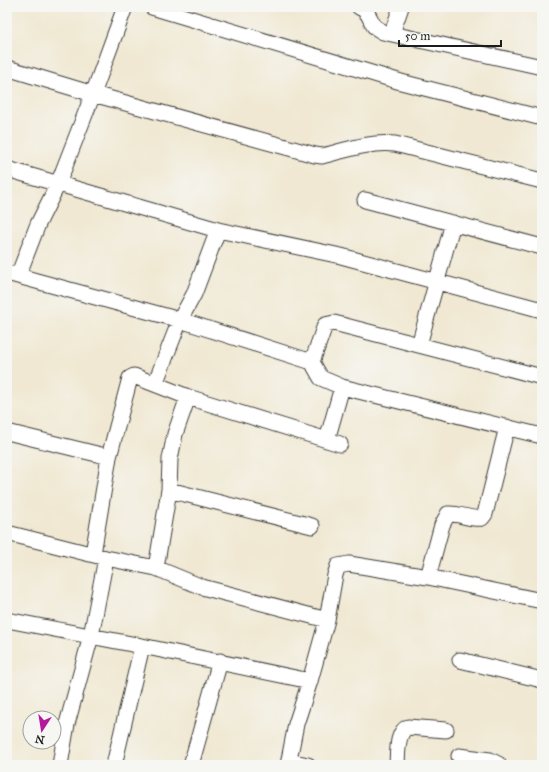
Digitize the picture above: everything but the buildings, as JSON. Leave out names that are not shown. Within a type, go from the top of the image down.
[{"type":"street","points":[[125,7],[58,184],[12,275],[180,320],[312,362],[321,378],[342,387],[542,436]]},
{"type":"street","points":[[152,7],[401,82],[542,118]]},
{"type":"street","points":[[359,7],[362,8],[370,17],[374,26],[383,32],[542,68]]},
{"type":"street","points":[[392,33],[401,7]]},
{"type":"street","points":[[7,68],[93,94],[315,155],[322,156],[369,145],[384,143],[395,144],[542,181]]},
{"type":"street","points":[[7,168],[218,230],[341,256],[542,310]]},
{"type":"street","points":[[365,200],[542,247]]},
{"type":"street","points":[[420,345],[453,223]]},
{"type":"street","points":[[155,384],[180,320],[194,294],[218,230]]},
{"type":"street","points":[[312,362],[325,325],[334,323],[542,377]]},
{"type":"street","points":[[60,765],[67,724],[91,636],[109,457],[130,378],[134,376],[188,397],[334,442],[342,387]]},
{"type":"street","points":[[156,568],[169,490],[170,459],[175,434],[188,397]]},
{"type":"street","points":[[428,576],[442,525],[448,514],[474,519],[482,518],[485,514],[507,427]]},
{"type":"street","points":[[7,432],[109,457]]},
{"type":"street","points":[[169,490],[312,526]]},
{"type":"street","points":[[7,533],[99,556],[156,568],[202,587],[327,620]]},
{"type":"street","points":[[308,765],[288,763],[296,724],[327,620],[334,575],[338,566],[349,564],[428,576],[542,601]]},
{"type":"street","points":[[7,620],[220,661],[310,681]]},
{"type":"street","points":[[114,765],[142,646]]},
{"type":"street","points":[[460,660],[542,680]]},
{"type":"street","points":[[192,765],[220,661]]},
{"type":"street","points":[[397,765],[400,736],[404,729],[408,727],[446,730]]},
{"type":"street","points":[[459,756],[490,760],[498,765]]}]
